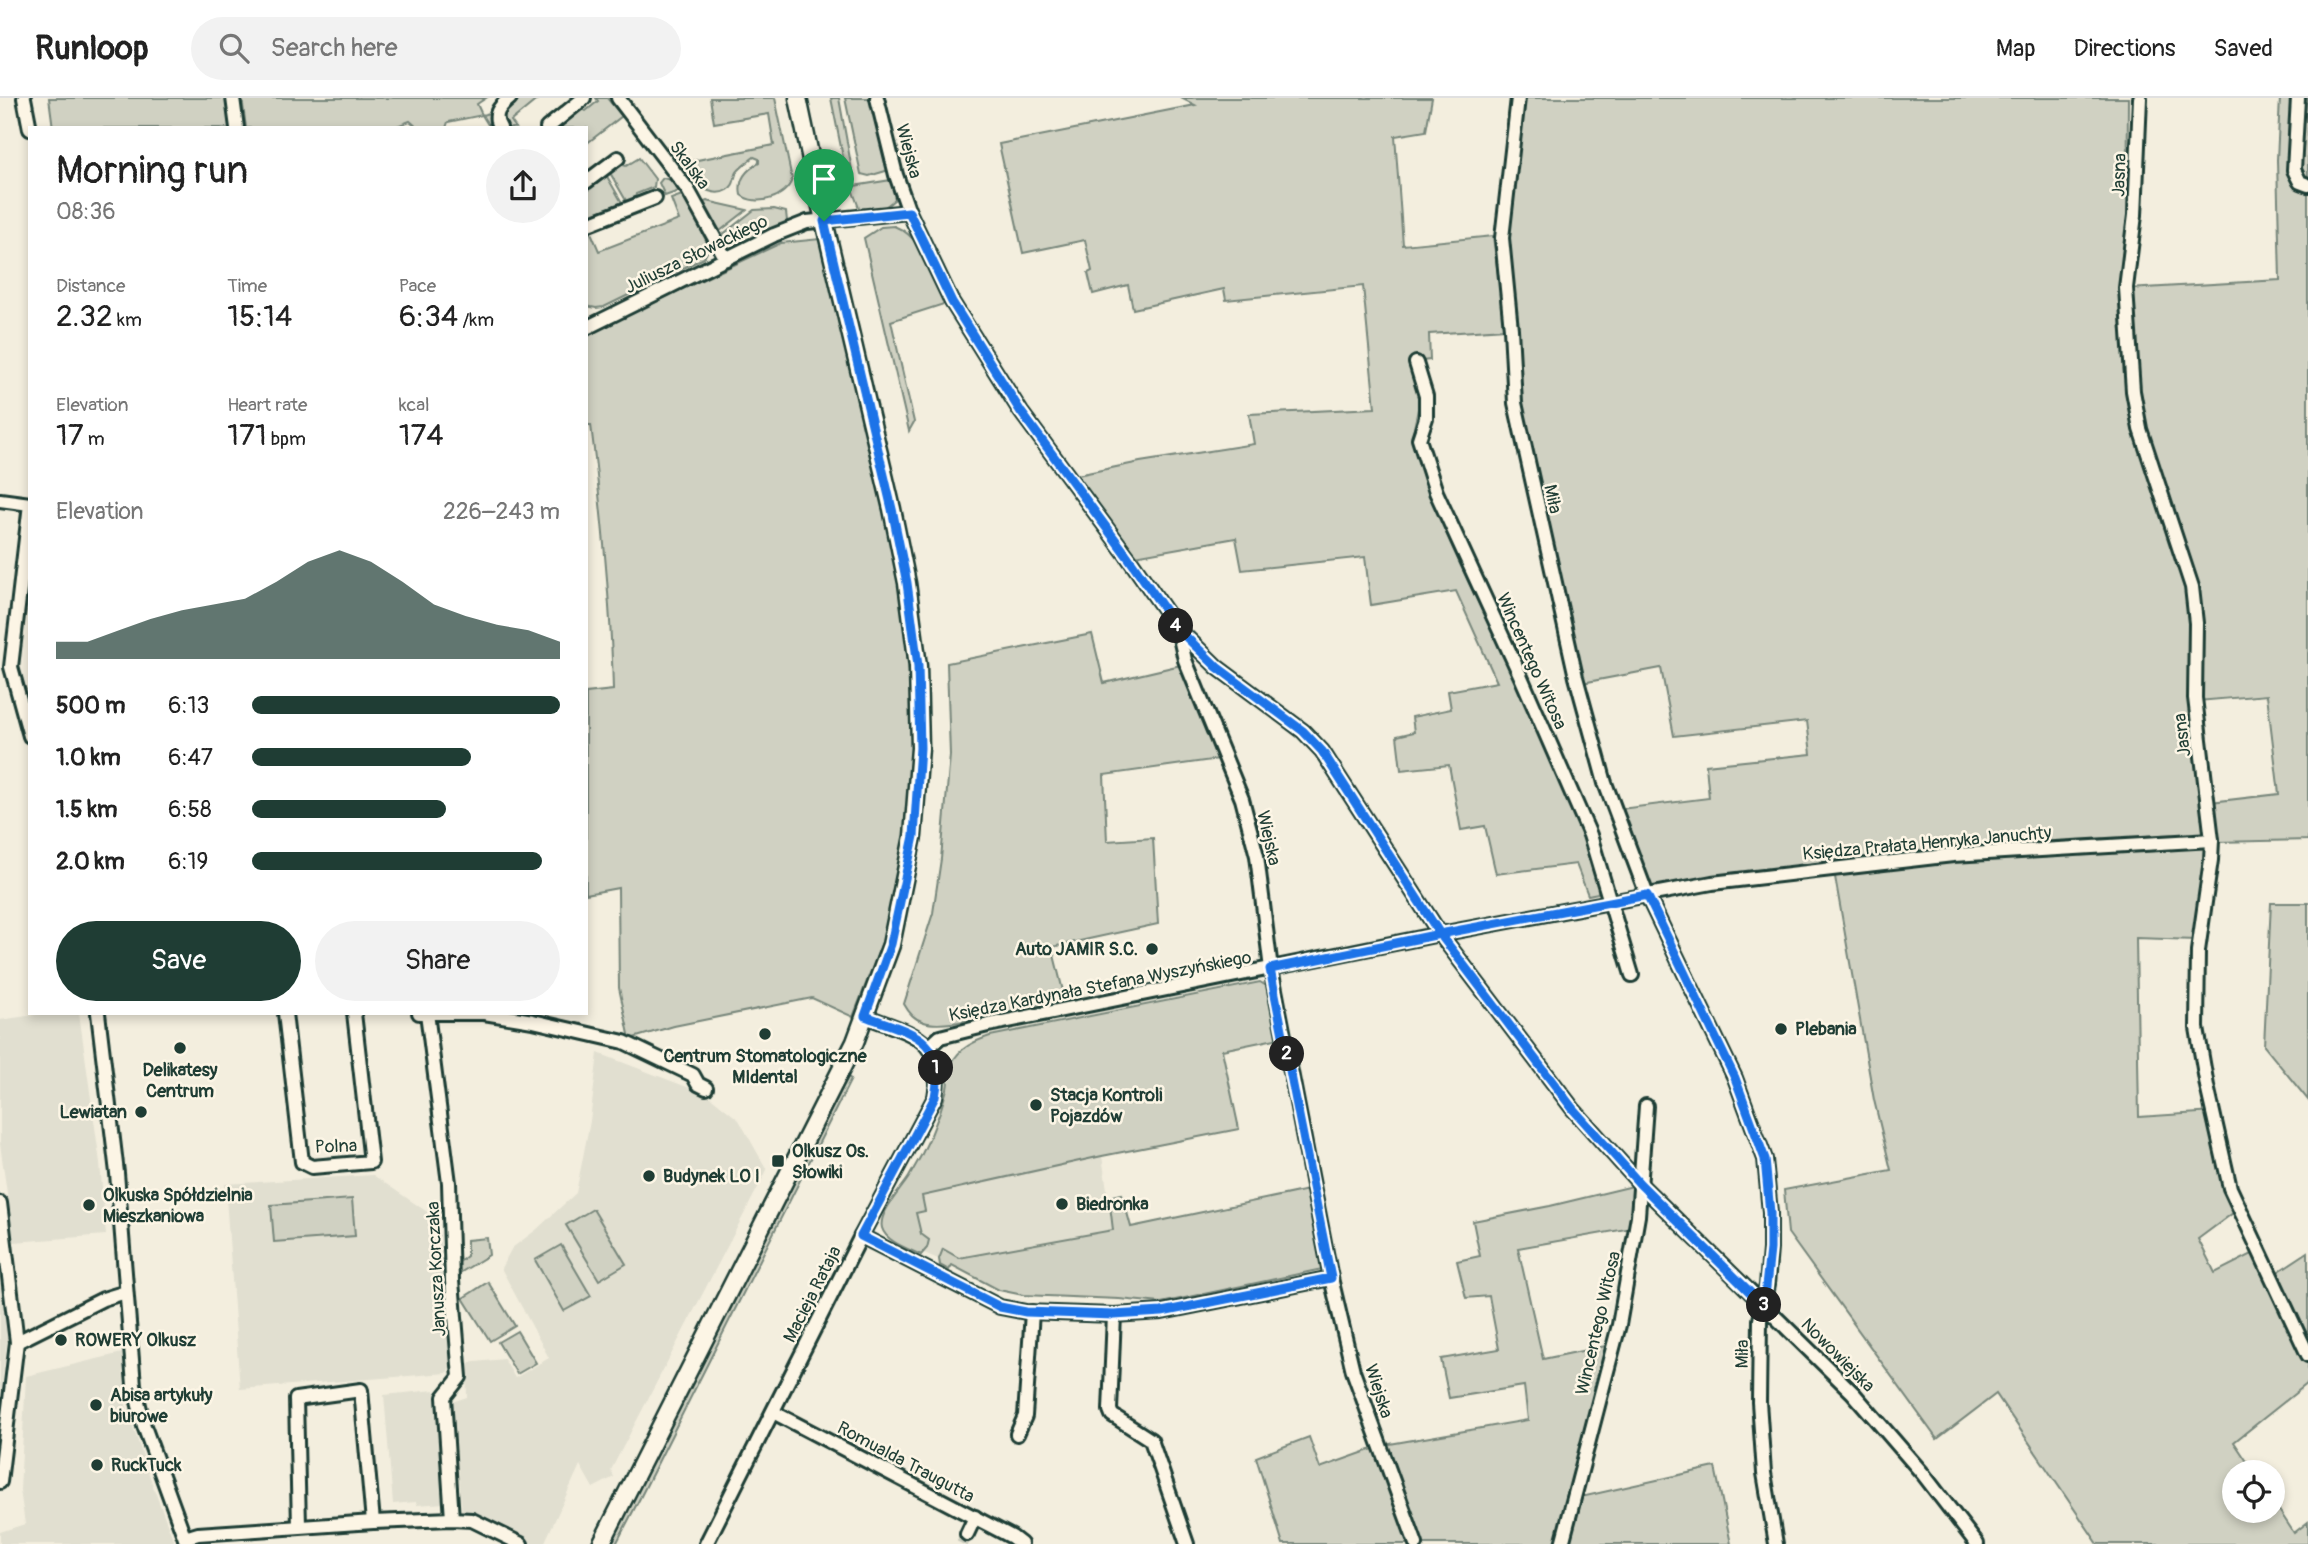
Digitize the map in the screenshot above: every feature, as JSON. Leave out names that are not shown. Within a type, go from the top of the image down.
[{"type":"main road","points":[[601,1544],[817,1118],[865,1016],[891,944],[914,836],[920,748],[918,666],[907,583],[798,98]]},
{"type":"street","points":[[24,98],[29,126]]},
{"type":"street","points":[[233,98],[237,126]]},
{"type":"street","points":[[499,126],[498,109],[510,98]]},
{"type":"street","points":[[549,126],[584,98]]},
{"type":"street","name":"Skalska","points":[[618,98],[688,190],[726,258]]},
{"type":"street","name":"Wiejska","points":[[877,98],[896,175],[909,212],[952,302],[1021,412],[1178,629],[1185,660],[1245,810],[1257,856],[1270,969],[1331,1278],[1353,1371],[1416,1544]]},
{"type":"street","name":"Miła","points":[[1518,98],[1503,239],[1514,403],[1542,531],[1594,748],[1605,783],[1647,895],[1735,1078],[1765,1159],[1770,1249],[1760,1320],[1759,1402],[1764,1473],[1776,1544]]},
{"type":"street","name":"Jasna","points":[[2140,98],[2135,215],[2126,288],[2133,391],[2140,429],[2192,587],[2196,623],[2195,698],[2212,841],[2197,951],[2197,1028],[2230,1188],[2308,1355]]},
{"type":"street","points":[[2298,98],[2294,170],[2300,182],[2308,185]]},
{"type":"street","points":[[588,180],[618,158]]},
{"type":"street","points":[[588,224],[655,198]]},
{"type":"street","name":"Juliusza Słowackiego","points":[[588,327],[774,234],[807,222],[909,212]]},
{"type":"street","name":"Wincentego Witosa","points":[[1416,363],[1426,396],[1426,418],[1419,439],[1436,492],[1590,835],[1632,975]]},
{"type":"street","points":[[0,499],[28,504]]},
{"type":"street","points":[[28,520],[11,667],[6,681],[28,731]]},
{"type":"street","name":"Nowowiejska","points":[[1178,629],[1217,667],[1303,731],[1322,751],[1440,934],[1573,1109],[1640,1184],[1853,1393],[1923,1474],[1976,1544]]},
{"type":"street","name":"Księdza Prałata Henryka Januchty","points":[[1647,895],[1712,883],[1953,855],[2212,841]]},
{"type":"street","points":[[1610,901],[1647,895]]},
{"type":"street","name":"Księdza Kardynała Stefana Wyszyńskiego","points":[[929,1046],[940,1037],[988,1025],[1610,901]]},
{"type":"street","points":[[98,1015],[117,1173],[132,1372],[139,1410],[186,1541],[198,1534],[452,1519],[472,1520],[521,1544]]},
{"type":"street","name":"Polna","points":[[285,1015],[302,1162],[312,1167],[371,1162],[354,1015]]},
{"type":"street","name":"Janusza Korczaka","points":[[427,1015],[449,1183],[452,1281],[460,1377],[444,1397],[452,1519]]},
{"type":"street","points":[[496,1015],[624,1042],[693,1076],[698,1084],[706,1088]]},
{"type":"street","points":[[865,1016],[918,1036],[929,1046]]},
{"type":"street","name":"Macieja Rataja","points":[[706,1544],[861,1236],[935,1097],[937,1072],[929,1046]]},
{"type":"street","name":"Wincentego Witosa","points":[[1562,1544],[1619,1325],[1634,1243],[1646,1106]]},
{"type":"street","points":[[0,1203],[17,1342],[0,1482]]},
{"type":"street","points":[[861,1236],[1000,1307],[1032,1312],[1114,1315],[1162,1312],[1331,1278]]},
{"type":"street","points":[[17,1342],[103,1299],[126,1292]]},
{"type":"street","points":[[1017,1434],[1025,1416],[1032,1312]]},
{"type":"street","points":[[1114,1315],[1110,1410],[1112,1415],[1150,1440],[1188,1544]]},
{"type":"street","points":[[299,1526],[296,1399],[361,1390],[373,1522]]},
{"type":"street","name":"Romualda Traugutta","points":[[773,1412],[1012,1536],[1021,1544]]},
{"type":"street","points":[[967,1534],[975,1517]]},
{"type":"shaded area","points":[[49,98],[226,98],[230,126],[53,126]]},
{"type":"shaded area","points":[[242,98],[486,98],[477,104],[482,115],[448,122],[447,126],[416,126],[410,121],[397,126],[246,126]]},
{"type":"shaded area","points":[[515,98],[539,98],[511,121],[515,126],[504,126],[501,121],[502,110]]},
{"type":"shaded area","points":[[596,98],[607,98],[622,116],[588,142],[588,126],[555,126],[577,108],[586,111],[598,101]]},
{"type":"shaded area","points":[[710,98],[775,98],[792,179],[789,186],[778,196],[755,200],[741,195],[744,176],[759,163],[759,159],[754,157],[737,172],[732,186],[720,193],[699,186],[677,164],[774,145],[769,114],[714,123]]},
{"type":"shaded area","points":[[831,98],[839,98],[852,170],[850,174],[845,167]]},
{"type":"shaded area","points":[[845,98],[872,98],[889,170],[869,176],[861,174]]},
{"type":"shaded area","points":[[1181,98],[1432,98],[1426,131],[1395,136],[1403,245],[1493,236],[1505,329],[1429,334],[1430,360],[1411,362],[1419,394],[1414,439],[1422,470],[1450,543],[1587,840],[1596,868],[1598,893],[1588,895],[1576,864],[1496,874],[1485,826],[1461,830],[1449,765],[1401,770],[1397,736],[1414,732],[1412,717],[1451,709],[1448,691],[1497,682],[1456,591],[1371,605],[1365,557],[1242,570],[1236,538],[1135,556],[1073,476],[1140,462],[1254,444],[1249,414],[1375,408],[1363,286],[1226,300],[1224,289],[1133,309],[1128,285],[1093,294],[1088,273],[1092,271],[1085,240],[1023,253],[999,144],[1195,105]]},
{"type":"shaded area","points":[[1519,98],[2128,98],[2129,386],[2186,576],[2209,863],[2196,940],[2136,938],[2139,1117],[2214,1112],[2241,1207],[2198,1239],[2215,1273],[2260,1250],[2273,1275],[2308,1252],[2308,1383],[2234,1442],[2246,1460],[2222,1460],[2222,1523],[2285,1523],[2285,1519],[2294,1533],[2308,1522],[2308,1544],[2098,1544],[1996,1394],[1937,1439],[1788,1233],[1784,1190],[1891,1170],[1874,1100],[1834,871],[1653,896],[1620,809],[1709,798],[1706,765],[1811,754],[1807,721],[1674,736],[1661,668],[1582,683],[1521,405],[1508,231]]},
{"type":"shaded area","points":[[2280,98],[2308,98],[2308,840],[2216,842],[2211,802],[2279,794],[2267,695],[2198,701],[2196,585],[2137,394],[2129,289],[2280,280],[2277,160]]},
{"type":"shaded area","points":[[489,113],[493,115],[496,126],[489,126],[482,115]]},
{"type":"shaded area","points":[[639,158],[655,179],[654,187],[636,194],[634,202],[628,204],[609,171],[620,164],[626,166]]},
{"type":"shaded area","points":[[605,173],[624,206],[588,221],[588,186]]},
{"type":"shaded area","points":[[663,178],[671,180],[679,191],[665,196],[659,183]]},
{"type":"shaded area","points":[[891,180],[895,199],[887,206],[870,211],[859,208],[852,189],[854,186]]},
{"type":"shaded area","points":[[682,195],[706,240],[707,252],[704,258],[604,307],[588,306],[590,230],[599,251],[679,220],[671,199]]},
{"type":"shaded area","points":[[704,202],[747,210],[720,231]]},
{"type":"shaded area","points":[[774,209],[786,212],[787,221],[782,225],[739,245],[727,242],[722,235],[754,210]]},
{"type":"shaded area","points":[[894,226],[904,231],[920,248],[947,303],[891,321],[914,422],[909,431],[864,238],[881,227]]},
{"type":"shaded area","points":[[820,239],[853,364],[901,581],[915,747],[905,847],[884,937],[853,1017],[812,998],[674,1026],[630,1039],[619,988],[618,888],[588,894],[588,693],[613,690],[602,524],[591,425],[588,425],[588,333],[781,243]]},
{"type":"shaded area","points":[[1092,634],[1104,683],[1181,665],[1199,703],[1219,759],[1104,775],[1107,841],[1153,838],[1158,924],[1052,947],[1065,999],[952,1023],[920,1021],[904,1004],[933,913],[941,859],[950,755],[947,663]]},
{"type":"shaded area","points":[[2271,903],[2308,903],[2308,1100],[2264,1046]]},
{"type":"shaded area","points":[[1260,982],[1268,987],[1280,1038],[1222,1050],[1239,1129],[922,1196],[925,1211],[916,1213],[921,1234],[929,1240],[921,1255],[898,1244],[884,1233],[883,1216],[921,1157],[936,1123],[947,1089],[950,1066],[968,1046],[990,1036]]},
{"type":"shaded area","points":[[34,1015],[79,1015],[100,1163],[106,1235],[14,1242],[0,1144],[0,1020]]},
{"type":"shaded area","points":[[598,1053],[708,1095],[739,1120],[767,1170],[611,1470],[614,1477],[593,1488],[580,1465],[544,1544],[525,1544],[527,1538],[477,1513],[462,1513],[452,1402],[467,1397],[466,1363],[504,1359],[515,1378],[549,1358],[501,1268],[512,1248],[576,1193],[590,1121]]},
{"type":"shaded area","points":[[848,1077],[851,1079],[640,1498],[616,1544],[609,1544]]},
{"type":"shaded area","points":[[1102,1156],[1113,1230],[952,1265],[924,1253],[927,1247],[916,1213],[922,1196]]},
{"type":"shaded area","points":[[373,1175],[439,1220],[450,1367],[447,1373],[240,1389],[225,1184]]},
{"type":"shaded area","points":[[1637,1185],[1632,1228],[1518,1248],[1543,1359],[1615,1344],[1577,1498],[1715,1467],[1731,1544],[1283,1544],[1256,1457],[1309,1437],[1320,1468],[1384,1445],[1528,1420],[1524,1386],[1449,1398],[1441,1359],[1499,1349],[1489,1296],[1466,1298],[1457,1261],[1480,1256],[1473,1221]]},
{"type":"shaded area","points":[[1308,1190],[1327,1268],[1161,1303],[1023,1295],[999,1290],[952,1265],[949,1270],[940,1265],[943,1249],[959,1258],[1113,1230],[1109,1197],[1122,1194],[1131,1227]]},
{"type":"shaded area","points":[[352,1199],[355,1236],[274,1242],[271,1205]]},
{"type":"shaded area","points":[[593,1209],[626,1264],[599,1280],[566,1225]]},
{"type":"shaded area","points":[[487,1238],[489,1255],[458,1274],[458,1263],[467,1256],[467,1240]]},
{"type":"shaded area","points":[[561,1245],[591,1296],[564,1311],[535,1260]]},
{"type":"shaded area","points":[[0,1272],[8,1334],[0,1398]]},
{"type":"shaded area","points":[[488,1282],[515,1326],[490,1341],[463,1298]]},
{"type":"shaded area","points":[[517,1331],[536,1363],[517,1374],[498,1342]]},
{"type":"shaded area","points":[[122,1353],[126,1406],[175,1544],[0,1544],[0,1532],[25,1524],[20,1490],[26,1376]]},
{"type":"shaded area","points":[[435,1390],[445,1503],[393,1504],[384,1395]]},
{"type":"tunnel","points":[[962,1544],[967,1534]]},
{"type":"place","name":"Auto JAMIR S.C.","points":[[1152,949]]},
{"type":"place","name":"Plebania","points":[[1781,1029]]},
{"type":"place","name":"Centrum Stomatologiczne MIdental","points":[[765,1034]]},
{"type":"place","name":"Delikatesy Centrum","points":[[180,1048]]},
{"type":"place","name":"Stacja Kontroli Pojazdów","points":[[1036,1105]]},
{"type":"place","name":"Lewiatan","points":[[141,1112]]},
{"type":"place","name":"Olkusz Os. Słowiki","points":[[778,1161]]},
{"type":"place","name":"Budynek LO I","points":[[649,1176]]},
{"type":"place","name":"Biedronka","points":[[1062,1204]]},
{"type":"place","name":"Olkuska Spółdzielnia Mieszkaniowa","points":[[89,1205]]},
{"type":"place","name":"ROWERY Olkusz","points":[[61,1340]]},
{"type":"place","name":"Abisa artykuły biurowe","points":[[96,1405]]},
{"type":"place","name":"RuckTuck","points":[[97,1465]]},
{"type":"route","points":[[824,221],[892,509],[907,583],[918,666],[920,748],[914,836],[891,944],[865,1016],[918,1036],[929,1046],[935,1061],[938,1083],[935,1097],[918,1132],[861,1236],[1000,1307],[1026,1312],[1114,1315],[1162,1312],[1331,1278],[1270,969],[1440,934],[1647,895],[1735,1078],[1765,1159],[1770,1249],[1764,1306],[1640,1184],[1573,1109],[1440,934],[1322,751],[1303,731],[1217,667],[1178,629],[1021,412],[952,302],[909,212],[824,221]]}]
